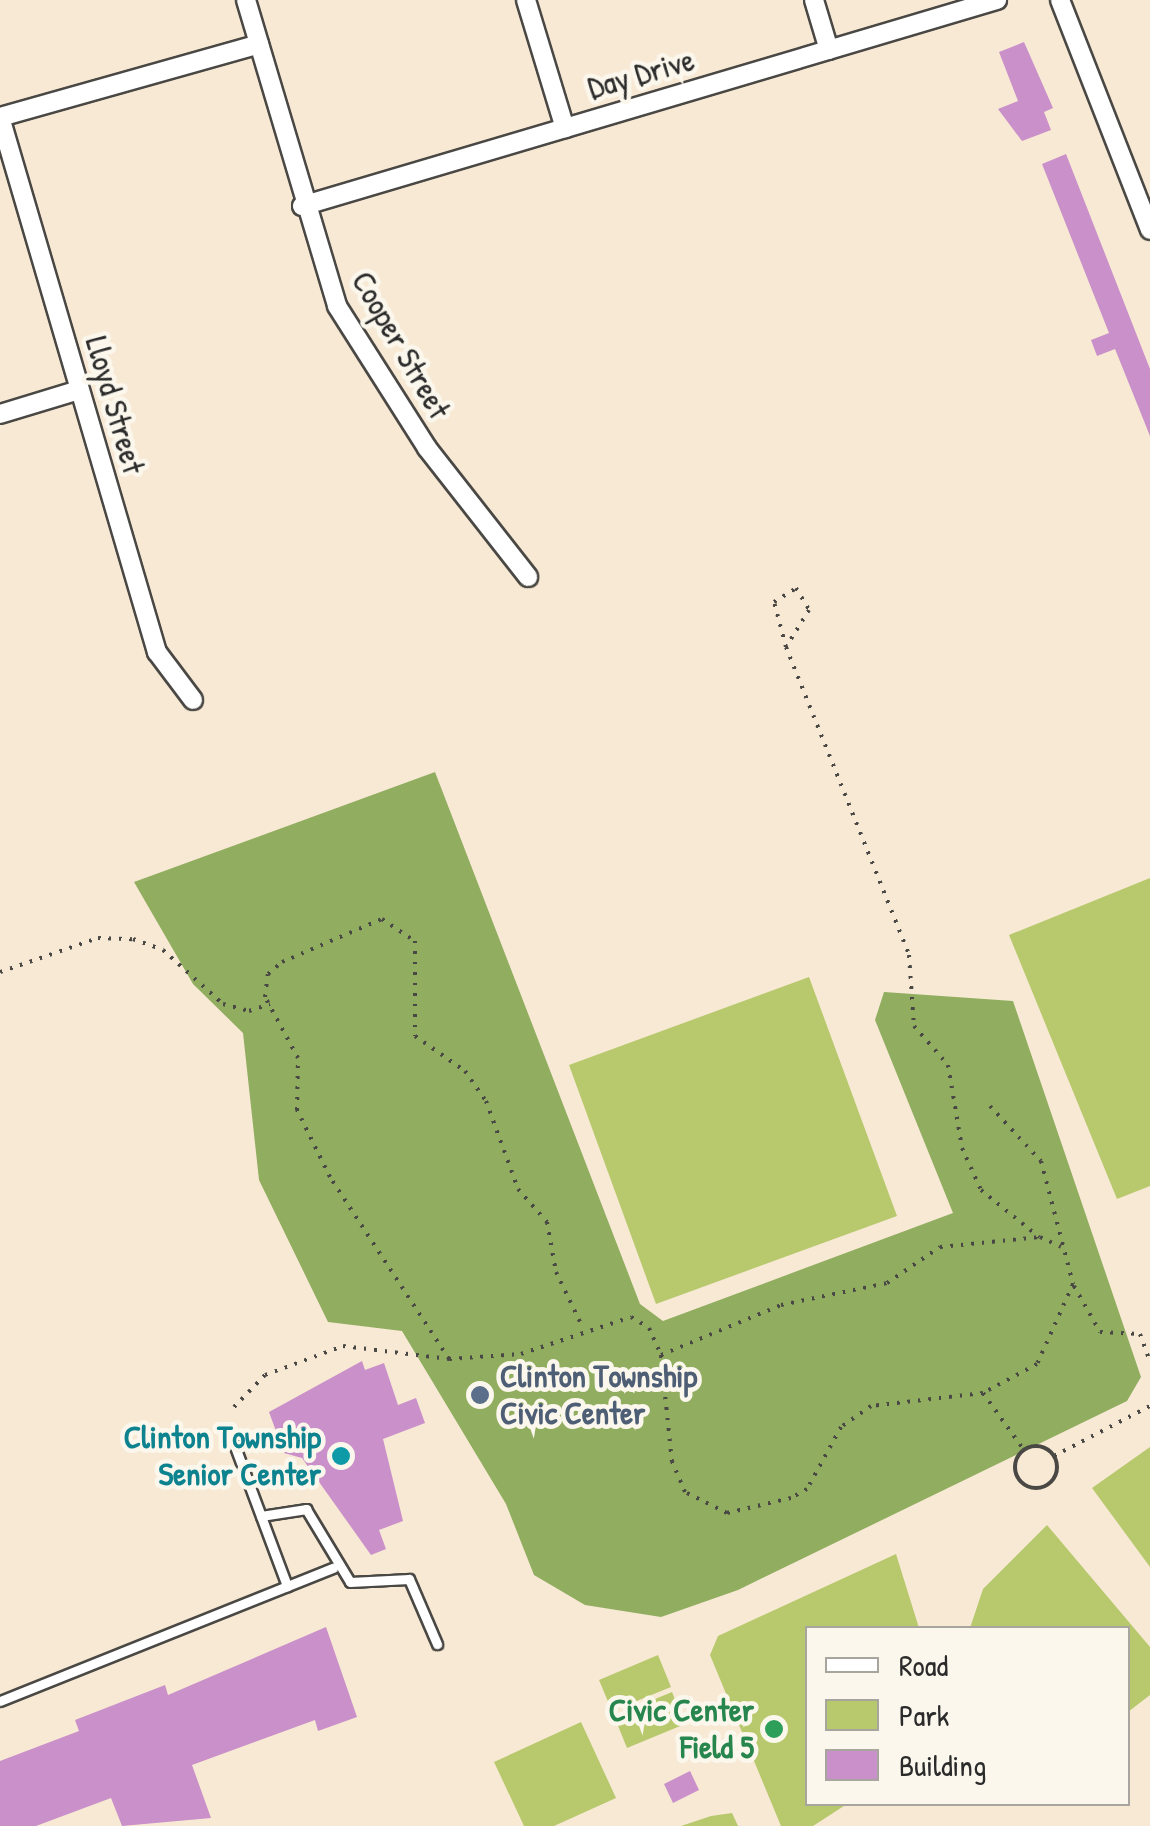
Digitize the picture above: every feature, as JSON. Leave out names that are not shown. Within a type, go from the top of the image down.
[{"type":"street","name":"Cooper Street","points":[[246,0],[302,206],[362,351],[528,577]]},
{"type":"street","points":[[526,0],[564,128]]},
{"type":"street","points":[[814,0],[829,50]]},
{"type":"street","name":"Day Drive","points":[[302,206],[998,0]]},
{"type":"street","points":[[1060,0],[1150,230]]},
{"type":"street","points":[[0,117],[259,44]]},
{"type":"street","name":"Lloyd Street","points":[[0,117],[157,652],[194,700]]},
{"type":"street","points":[[0,414],[79,390]]},
{"type":"lane","points":[[234,1444],[287,1586]]},
{"type":"lane","points":[[261,1516],[306,1509],[333,1568],[363,1586],[409,1578],[437,1644]]},
{"type":"lane","points":[[0,1701],[333,1568]]},
{"type":"path","points":[[786,647],[809,610],[796,588],[774,602],[786,647],[909,955],[914,1026],[948,1065],[970,1168],[1000,1210],[1040,1238],[1061,1247]]},
{"type":"path","points":[[448,1360],[322,1160],[297,1110],[298,1058],[270,1004],[268,974],[321,938],[382,919],[410,931],[416,1036],[465,1071],[486,1101],[518,1190],[548,1222],[556,1272],[583,1328]]},
{"type":"path","points":[[0,972],[98,938],[132,939],[163,950],[223,1004],[249,1011],[270,1004]]},
{"type":"path","points":[[990,1106],[1041,1161],[1073,1284],[1100,1332],[1140,1334],[1150,1362]]},
{"type":"path","points":[[661,1355],[780,1305],[887,1283],[940,1248],[1040,1238]]},
{"type":"path","points":[[234,1407],[265,1375],[343,1346],[448,1360],[520,1354],[583,1328],[631,1317],[649,1328],[661,1355],[672,1462],[685,1492],[727,1513],[801,1493],[841,1427],[871,1406],[983,1393],[1037,1364],[1073,1284]]},
{"type":"path","points":[[983,1393],[1024,1450],[1054,1456],[1150,1406]]},
{"type":"path","points":[[1024,1450],[1014,1468],[1031,1488],[1054,1476],[1054,1456]]},
{"type":"green space","points":[[435,772],[640,1304],[663,1321],[953,1213],[875,1020],[884,992],[1013,1001],[1141,1377],[1127,1401],[738,1590],[661,1617],[585,1605],[534,1575],[506,1504],[402,1331],[328,1322],[259,1180],[243,1033],[193,984],[134,882]]},
{"type":"green space","points":[[1150,878],[1150,1186],[1117,1199],[1009,935]]},
{"type":"green space","points":[[809,977],[897,1216],[656,1304],[569,1065]]},
{"type":"green space","points":[[1150,1447],[1150,1567],[1092,1488]]},
{"type":"green space","points":[[1047,1525],[1150,1647],[1150,1695],[1130,1710],[1130,1626],[971,1626],[983,1589]]},
{"type":"green space","name":"Civic Center Field 5","points":[[896,1554],[918,1626],[805,1626],[805,1806],[844,1806],[813,1826],[781,1826],[710,1655],[718,1636]]},
{"type":"green space","points":[[658,1655],[671,1687],[612,1711],[599,1680]]},
{"type":"green space","points":[[672,1692],[685,1724],[627,1748],[614,1716]]},
{"type":"green space","points":[[581,1722],[616,1798],[554,1826],[524,1826],[494,1762]]},
{"type":"green space","points":[[732,1813],[738,1826],[681,1826],[711,1816]]},
{"type":"building","points":[[1024,42],[1053,108],[1044,112],[1051,130],[1022,141],[998,109],[1018,101],[999,52]]},
{"type":"building","points":[[1066,154],[1150,369],[1150,436],[1115,349],[1097,356],[1091,340],[1109,333],[1042,164]]},
{"type":"building","name":"Clinton Township Senior Center","points":[[362,1361],[365,1370],[384,1363],[398,1405],[416,1398],[425,1423],[383,1439],[403,1521],[379,1530],[386,1549],[371,1555],[302,1458],[284,1453],[269,1412]]},
{"type":"building","points":[[326,1627],[357,1717],[318,1731],[315,1720],[192,1765],[211,1818],[122,1826],[111,1798],[36,1826],[0,1826],[0,1761],[79,1731],[75,1720],[165,1685],[168,1695]]},
{"type":"building","points":[[690,1771],[699,1790],[673,1803],[664,1784]]},
{"type":"place","name":"Clinton Township Civic Center","points":[[480,1395]]},
{"type":"place","name":"Clinton Township Senior Center","points":[[341,1456]]},
{"type":"place","name":"Civic Center Field 5","points":[[774,1729]]}]
